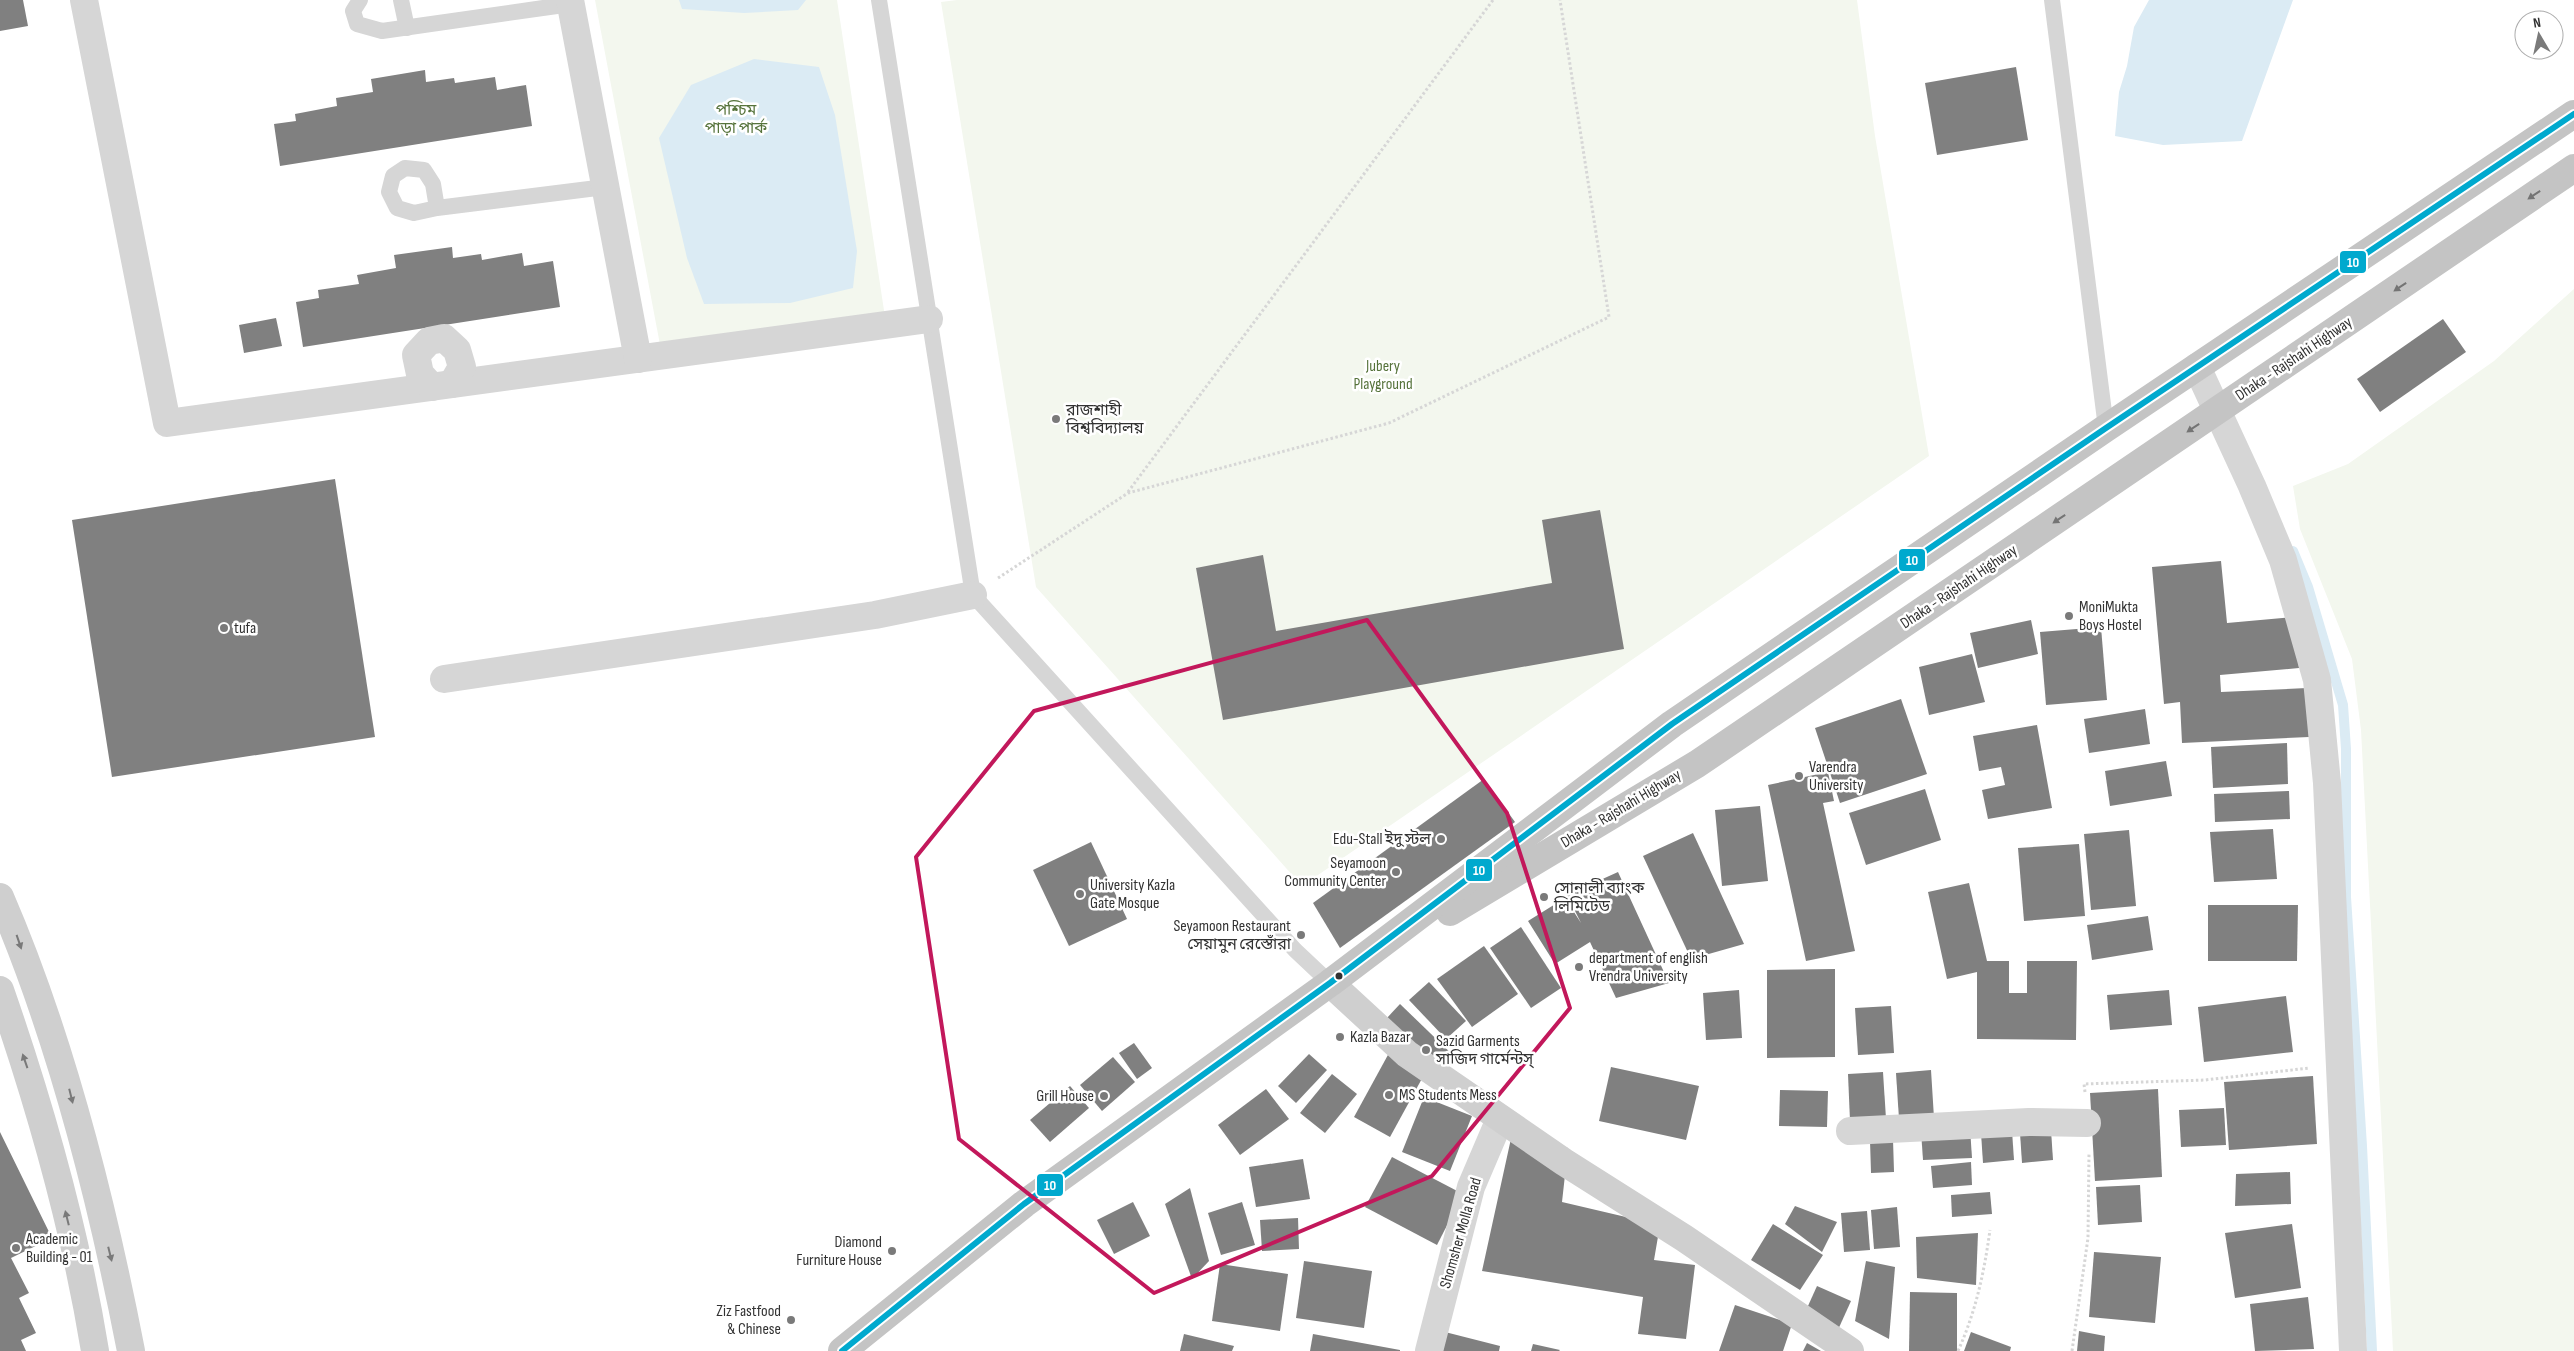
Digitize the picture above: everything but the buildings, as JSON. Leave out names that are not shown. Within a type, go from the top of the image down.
[{"type":"highway","name":"Dhaka - Rajshahi Highway","points":[[842,1351],[1024,1204],[1330,983],[1672,724],[2106,428],[2574,114]]},
{"type":"highway","name":"Dhaka - Rajshahi Highway","points":[[1330,983],[1697,764],[2574,168]]},
{"type":"main road","points":[[0,897],[16,934],[67,1081],[118,1285],[131,1351]]},
{"type":"main road","points":[[1330,983],[1407,1054],[1500,1119],[1684,1238],[1850,1351]]},
{"type":"main road","points":[[0,990],[33,1084],[84,1285],[95,1351]]},
{"type":"street","points":[[84,0],[167,423],[929,319]]},
{"type":"street","points":[[570,2],[638,359]]},
{"type":"street","points":[[2197,367],[2283,560],[2317,680],[2327,783],[2353,1351]]},
{"type":"street","points":[[444,680],[875,615],[973,595]]},
{"type":"street","name":"Shomsher Molla Road","points":[[1429,1351],[1471,1187],[1500,1119]]},
{"type":"street","points":[[1850,1131],[2030,1122],[2087,1123]]},
{"type":"lane","points":[[360,0],[353,11],[357,24],[382,31],[570,2]]},
{"type":"lane","points":[[401,0],[407,28]]},
{"type":"lane","points":[[879,0],[973,595],[1295,950],[1330,983]]},
{"type":"lane","points":[[2052,0],[2106,428]]},
{"type":"lane","points":[[437,208],[605,187]]},
{"type":"path","points":[[1128,493],[1493,0]]},
{"type":"path","points":[[973,595],[1128,493],[1388,423],[1609,317],[1560,0]]},
{"type":"path","points":[[2072,1351],[2088,1238],[2090,1159],[2084,1084],[2205,1080],[2339,1064]]},
{"type":"path","points":[[1958,1351],[1972,1321],[1983,1279],[1990,1230]]},
{"type":"highlighted area","points":[[1367,620],[1507,813],[1570,1008],[1432,1176],[1154,1293],[959,1139],[916,857],[1034,711]]},
{"type":"green space","name":"পশ্চিম পাড়া পার্ক","points":[[595,0],[837,0],[885,317],[661,350]]},
{"type":"green space","name":"Jubery Playground","points":[[957,0],[1857,0],[1875,136],[1929,456],[1302,886],[1036,587],[941,2]]},
{"type":"green space","points":[[2574,289],[2574,1351],[2393,1351],[2361,730],[2352,659],[2300,529],[2293,486],[2348,464],[2494,361]]},
{"type":"shaded area","points":[[679,0],[806,0],[798,10],[744,13],[682,9]]},
{"type":"shaded area","points":[[2149,0],[2293,0],[2242,141],[2163,145],[2115,136],[2119,92],[2127,66],[2134,27]]},
{"type":"shaded area","points":[[754,59],[819,67],[835,115],[857,251],[853,288],[790,303],[704,304],[687,258],[659,138],[691,85]]},
{"type":"waterway","points":[[2293,551],[2308,587],[2343,705],[2346,749],[2346,897],[2362,1146],[2372,1351]]},
{"type":"transit line","name":"10","points":[[842,1351],[1024,1204],[1330,983],[1672,724],[2106,428],[2574,114]]},
{"type":"place","name":"রাজশাহী বিশ্ববিদ্যালয়","points":[[1056,419]]},
{"type":"place","name":"MoniMukta Boys Hostel","points":[[2069,616]]},
{"type":"place","name":"tufa","points":[[224,628]]},
{"type":"place","name":"Varendra University","points":[[1799,776]]},
{"type":"place","name":"Edu-Stall ইদু স্টল","points":[[1441,839]]},
{"type":"place","name":"Seyamoon Community Center","points":[[1396,872]]},
{"type":"place","name":"University Kazla Gate Mosque","points":[[1080,894]]},
{"type":"place","name":"সোনালী ব্যাংক লিমিটেড","points":[[1544,897]]},
{"type":"place","name":"Seyamoon Restaurant সেয়ামুন রেস্তোঁরা","points":[[1301,935]]},
{"type":"place","name":"department of english Vrendra University","points":[[1579,967]]},
{"type":"place","name":"Kazla Bazar","points":[[1340,1037]]},
{"type":"place","name":"Sazid Garments সাজিদ গার্মেন্টস্","points":[[1426,1050]]},
{"type":"place","name":"MS Students Mess","points":[[1389,1095]]},
{"type":"place","name":"Grill House","points":[[1104,1096]]},
{"type":"place","name":"Academic Building - 01","points":[[16,1248]]},
{"type":"place","name":"Diamond Furniture House","points":[[892,1251]]},
{"type":"place","name":"Ziz Fastfood & Chinese","points":[[791,1320]]}]
